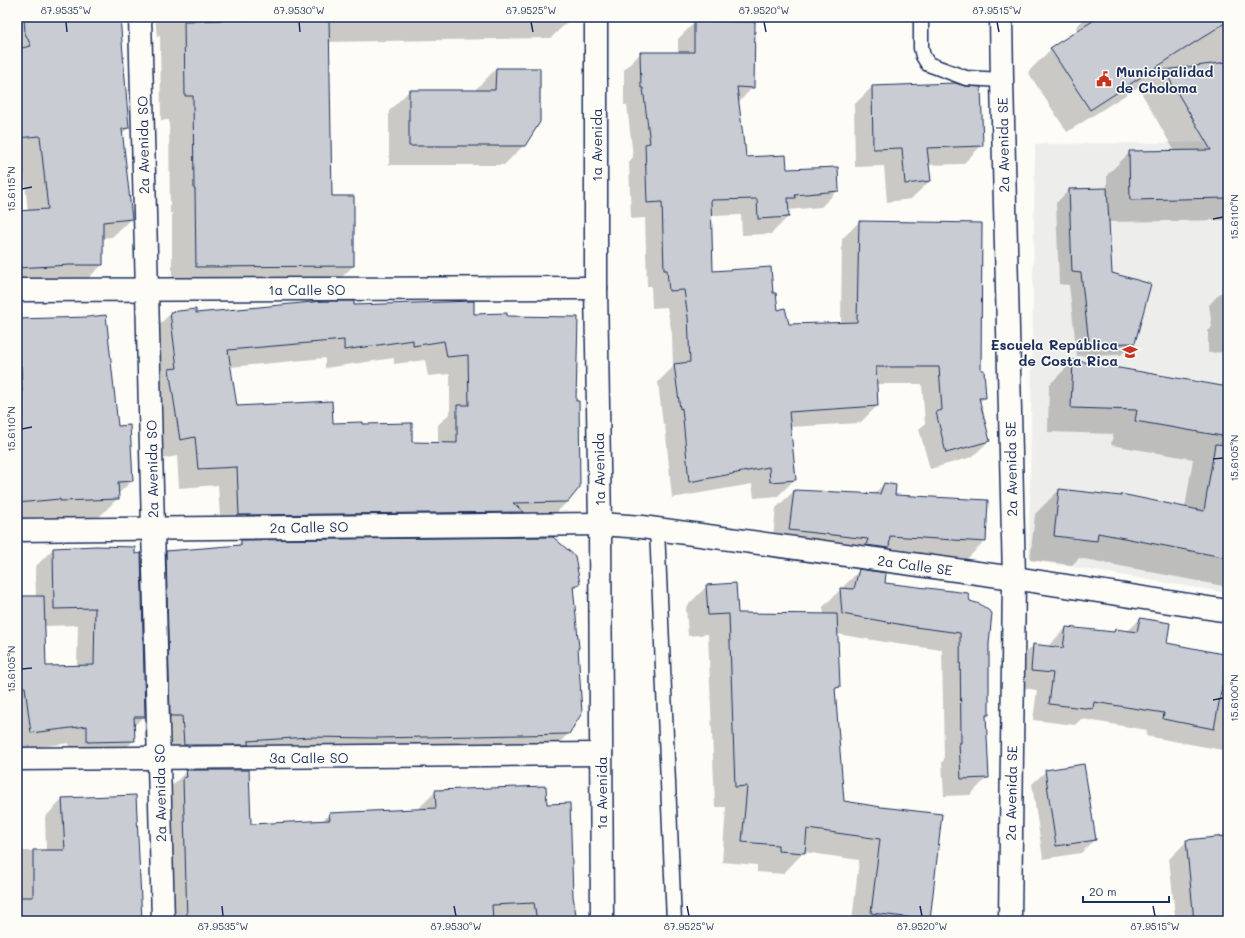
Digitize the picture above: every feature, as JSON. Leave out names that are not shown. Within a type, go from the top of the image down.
[{"type":"street","name":"2a Avenida SO","points":[[140,17],[163,921]]},
{"type":"street","name":"1a Avenida","points":[[596,17],[596,288],[600,524],[602,921]]},
{"type":"street","name":"2a Avenida SE","points":[[1002,17],[1002,80],[1014,578],[1010,921]]},
{"type":"street","name":"1a Calle SO","points":[[17,290],[596,288]]},
{"type":"street","name":"2a Calle SE","points":[[600,524],[642,527],[1014,578],[1228,611]]},
{"type":"street","name":"2a Calle SO","points":[[17,530],[600,524]]},
{"type":"street","name":"3a Calle SO","points":[[17,759],[600,754]]},
{"type":"lane","points":[[921,17],[921,48],[923,56],[928,64],[966,78],[1002,80]]},
{"type":"lane","points":[[657,530],[674,921]]},
{"type":"shaded area","name":"Escuela República de Costa Rica","points":[[1228,142],[1228,593],[1029,560],[1035,144]]},
{"type":"building","points":[[24,17],[120,17],[129,128],[122,129],[132,219],[103,222],[103,265],[17,268],[17,211],[48,209],[40,136],[17,138],[17,49],[31,46],[25,33]]},
{"type":"building","name":"Municipalidad de Choloma","points":[[1099,17],[1228,17],[1228,21],[1090,110],[1050,48]]},
{"type":"building","points":[[329,18],[332,196],[354,196],[354,266],[196,267],[193,96],[185,96],[184,21]]},
{"type":"building","points":[[694,21],[755,22],[754,88],[737,87],[746,157],[786,155],[787,169],[838,167],[839,191],[795,195],[796,198],[788,198],[789,217],[758,219],[757,199],[711,200],[713,271],[771,267],[773,293],[776,293],[778,310],[785,308],[789,324],[857,322],[859,221],[982,223],[981,370],[984,370],[986,398],[979,398],[990,441],[946,453],[936,412],[942,410],[939,367],[876,367],[878,406],[789,412],[796,480],[770,482],[769,467],[689,482],[682,408],[680,409],[674,364],[690,362],[688,317],[684,290],[669,291],[667,270],[664,270],[662,202],[647,203],[645,144],[650,143],[643,88],[641,88],[640,52],[694,52]]},
{"type":"building","points":[[1228,62],[1228,198],[1130,200],[1129,151],[1211,150],[1164,70]]},
{"type":"building","points":[[496,68],[540,68],[540,122],[525,146],[409,146],[409,90],[495,90]]},
{"type":"building","points":[[955,83],[965,86],[981,87],[983,146],[927,148],[931,181],[905,184],[902,148],[873,149],[872,86]]},
{"type":"building","points":[[1107,188],[1112,273],[1151,284],[1135,343],[1089,344],[1081,273],[1072,272],[1069,189]]},
{"type":"building","points":[[323,301],[354,301],[354,305],[474,301],[474,314],[507,313],[507,316],[578,317],[576,401],[579,401],[580,487],[568,502],[513,503],[524,512],[239,515],[237,467],[198,469],[195,437],[180,440],[169,369],[177,368],[170,312],[196,309],[196,313]],"holes":[[[344,340],[344,350],[413,340],[413,346],[444,341],[447,357],[468,355],[469,405],[457,405],[457,443],[412,442],[412,423],[333,423],[332,401],[237,406],[228,350]]]},
{"type":"building","points":[[106,315],[118,426],[130,425],[133,481],[118,482],[119,499],[60,501],[60,499],[17,503],[17,415],[23,414],[21,366],[17,366],[17,319]]},
{"type":"building","points":[[1073,360],[1228,387],[1228,437],[1135,421],[1137,410],[1071,408]]},
{"type":"building","points":[[1215,444],[1228,445],[1228,558],[1098,533],[1097,541],[1054,536],[1059,489],[1121,496],[1121,494],[1204,511]]},
{"type":"building","points":[[884,483],[896,485],[895,495],[988,500],[986,542],[890,536],[889,548],[866,545],[868,539],[789,530],[794,490],[880,494]]},
{"type":"building","points":[[553,537],[575,556],[580,584],[573,586],[579,648],[582,713],[569,734],[378,738],[309,737],[248,741],[248,745],[184,745],[182,716],[170,716],[166,551],[241,545],[241,540]]},
{"type":"building","points":[[96,546],[135,547],[135,554],[141,553],[145,717],[134,717],[135,741],[87,742],[87,726],[31,733],[25,687],[17,687],[17,596],[44,596],[46,666],[94,665],[95,608],[54,609],[53,548]]},
{"type":"building","points":[[859,569],[886,573],[885,583],[968,593],[970,601],[980,604],[992,613],[989,644],[989,715],[986,715],[989,778],[961,779],[959,743],[961,743],[960,633],[915,627],[842,614],[840,588],[854,589]]},
{"type":"building","points":[[736,583],[738,613],[837,614],[840,687],[835,688],[844,801],[942,814],[930,920],[871,913],[880,839],[807,829],[805,853],[778,851],[778,845],[742,842],[747,786],[735,787],[729,614],[708,615],[706,585]]},
{"type":"building","points":[[1140,618],[1170,623],[1167,643],[1228,655],[1214,729],[1163,719],[1164,713],[1094,702],[1093,709],[1049,704],[1053,673],[1031,671],[1033,644],[1063,648],[1066,627],[1114,632],[1115,629],[1137,632]]},
{"type":"building","points":[[1084,764],[1096,840],[1056,846],[1045,770]]},
{"type":"building","points":[[186,770],[249,770],[251,824],[330,820],[329,813],[436,808],[435,790],[546,786],[547,804],[570,803],[573,896],[577,921],[537,921],[534,903],[492,905],[493,921],[187,921],[183,778],[187,777]]},
{"type":"building","points":[[136,795],[142,921],[17,921],[17,897],[33,897],[33,850],[65,850],[62,798]]},
{"type":"building","points":[[1226,836],[1228,863],[1228,921],[1194,921],[1186,840]]},
{"type":"place","name":"Municipalidad de Choloma","points":[[1104,79]]},
{"type":"place","name":"Escuela República de Costa Rica","points":[[1130,352]]}]
